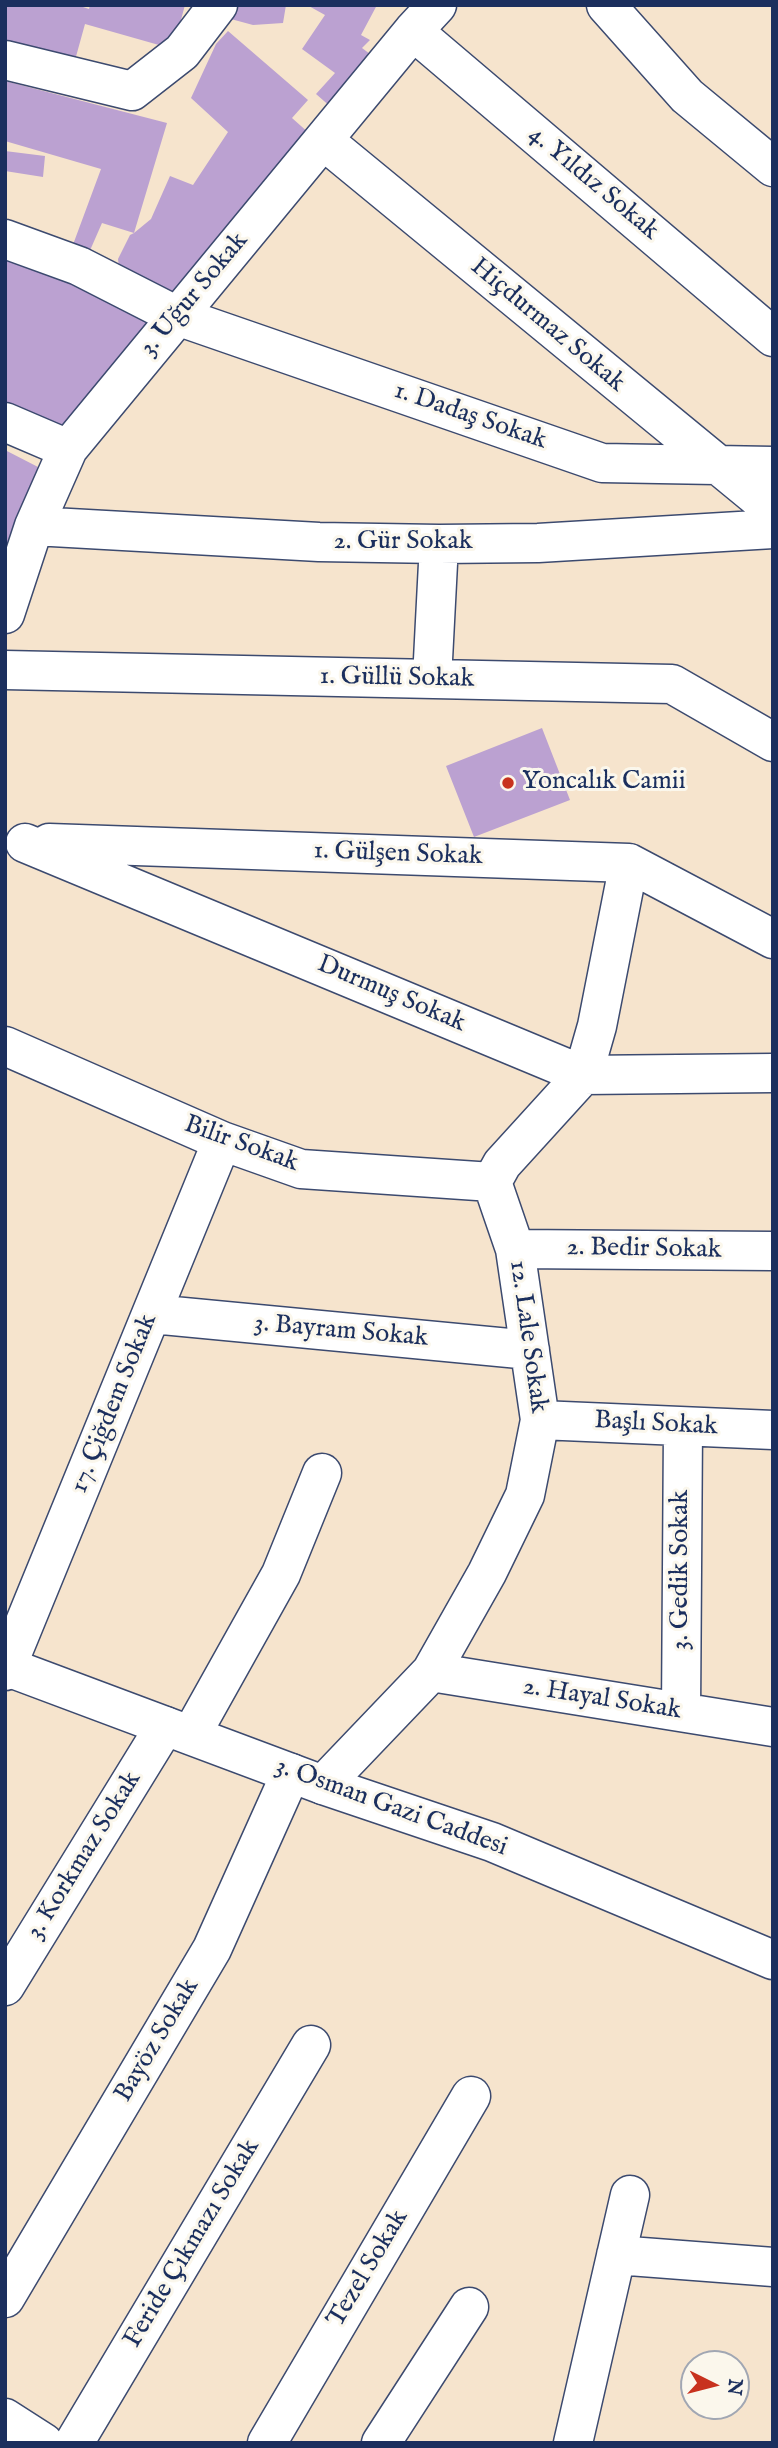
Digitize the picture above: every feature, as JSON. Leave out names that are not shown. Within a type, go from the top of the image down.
[{"type":"street","points":[[5,60],[132,92],[182,52],[218,5]]},
{"type":"street","points":[[606,5],[687,96],[773,167]]},
{"type":"street","name":"3. Uğur Sokak","points":[[6,611],[34,526],[68,449],[425,18]]},
{"type":"street","name":"4. Yıldız Sokak","points":[[425,18],[773,337]]},
{"type":"street","name":"Hiçdurmaz Sokak","points":[[323,140],[773,510]]},
{"type":"street","name":"1. Dadaş Sokak","points":[[5,239],[79,267],[177,316],[602,463],[773,466]]},
{"type":"street","points":[[5,422],[68,449]]},
{"type":"street","name":"2. Gür Sokak","points":[[34,526],[319,542],[439,544],[538,543],[773,529]]},
{"type":"street","points":[[432,680],[439,544]]},
{"type":"street","name":"1. Güllü Sokak","points":[[5,670],[672,684],[773,742]]},
{"type":"street","name":"1. Gülşen Sokak","points":[[15,840],[628,863],[773,939]]},
{"type":"street","name":"Durmuş Sokak","points":[[15,840],[583,1074],[773,1073]]},
{"type":"street","points":[[492,1182],[502,1164],[583,1074],[597,1026],[628,863]]},
{"type":"street","name":"Bilir Sokak","points":[[5,1046],[222,1141],[301,1169],[492,1182]]},
{"type":"street","name":"17. Çiğdem Sokak","points":[[6,1668],[222,1141]]},
{"type":"street","name":"12. Lale Sokak","points":[[307,1779],[431,1672],[488,1573],[525,1495],[540,1420],[515,1249],[492,1182]]},
{"type":"street","name":"2. Bedir Sokak","points":[[515,1249],[773,1251]]},
{"type":"street","name":"3. Bayram Sokak","points":[[152,1314],[530,1350]]},
{"type":"street","name":"Başlı Sokak","points":[[540,1420],[773,1430]]},
{"type":"street","name":"3. Gedik Sokak","points":[[681,1712],[683,1427]]},
{"type":"street","name":"3. Korkmaz Sokak","points":[[5,1986],[281,1574],[322,1474]]},
{"type":"street","name":"3. Osman Gazi Caddesi","points":[[6,1668],[307,1779],[492,1842],[773,1960]]},
{"type":"street","name":"2. Hayal Sokak","points":[[431,1672],[773,1727]]},
{"type":"street","name":"Bayöz Sokak","points":[[5,2298],[212,1949],[307,1779]]},
{"type":"street","name":"Feride Çıkmazı Sokak","points":[[74,2443],[312,2045]]},
{"type":"street","name":"Tezel Sokak","points":[[267,2443],[471,2096]]},
{"type":"street","points":[[573,2443],[630,2195]]},
{"type":"street","points":[[616,2255],[773,2267]]},
{"type":"street","points":[[381,2443],[469,2306]]},
{"type":"street","points":[[5,2418],[44,2443]]},
{"type":"building","points":[[5,5],[77,5],[89,9],[90,5],[185,5],[173,49],[85,24],[72,71],[5,53]]},
{"type":"building","points":[[221,5],[286,5],[283,23],[253,25],[216,15]]},
{"type":"building","points":[[307,5],[377,5],[361,35],[370,40],[362,48],[382,63],[340,115],[316,94],[335,73],[302,49],[325,15]]},
{"type":"building","points":[[228,31],[308,100],[292,118],[310,134],[182,297],[119,268],[118,259],[130,235],[151,219],[170,176],[193,185],[228,132],[191,98],[216,44]]},
{"type":"building","points":[[5,81],[167,123],[134,233],[102,223],[88,255],[71,250],[101,169],[5,141]]},
{"type":"building","points":[[5,151],[45,156],[43,177],[5,171]]},
{"type":"building","points":[[5,254],[154,317],[74,425],[64,422],[60,432],[5,413]]},
{"type":"building","points":[[5,450],[38,467],[5,549]]},
{"type":"building","name":"Yoncalık Camii","points":[[542,728],[570,800],[474,837],[446,766]]},
{"type":"place","name":"Yoncalık Camii","points":[[508,783]]}]
